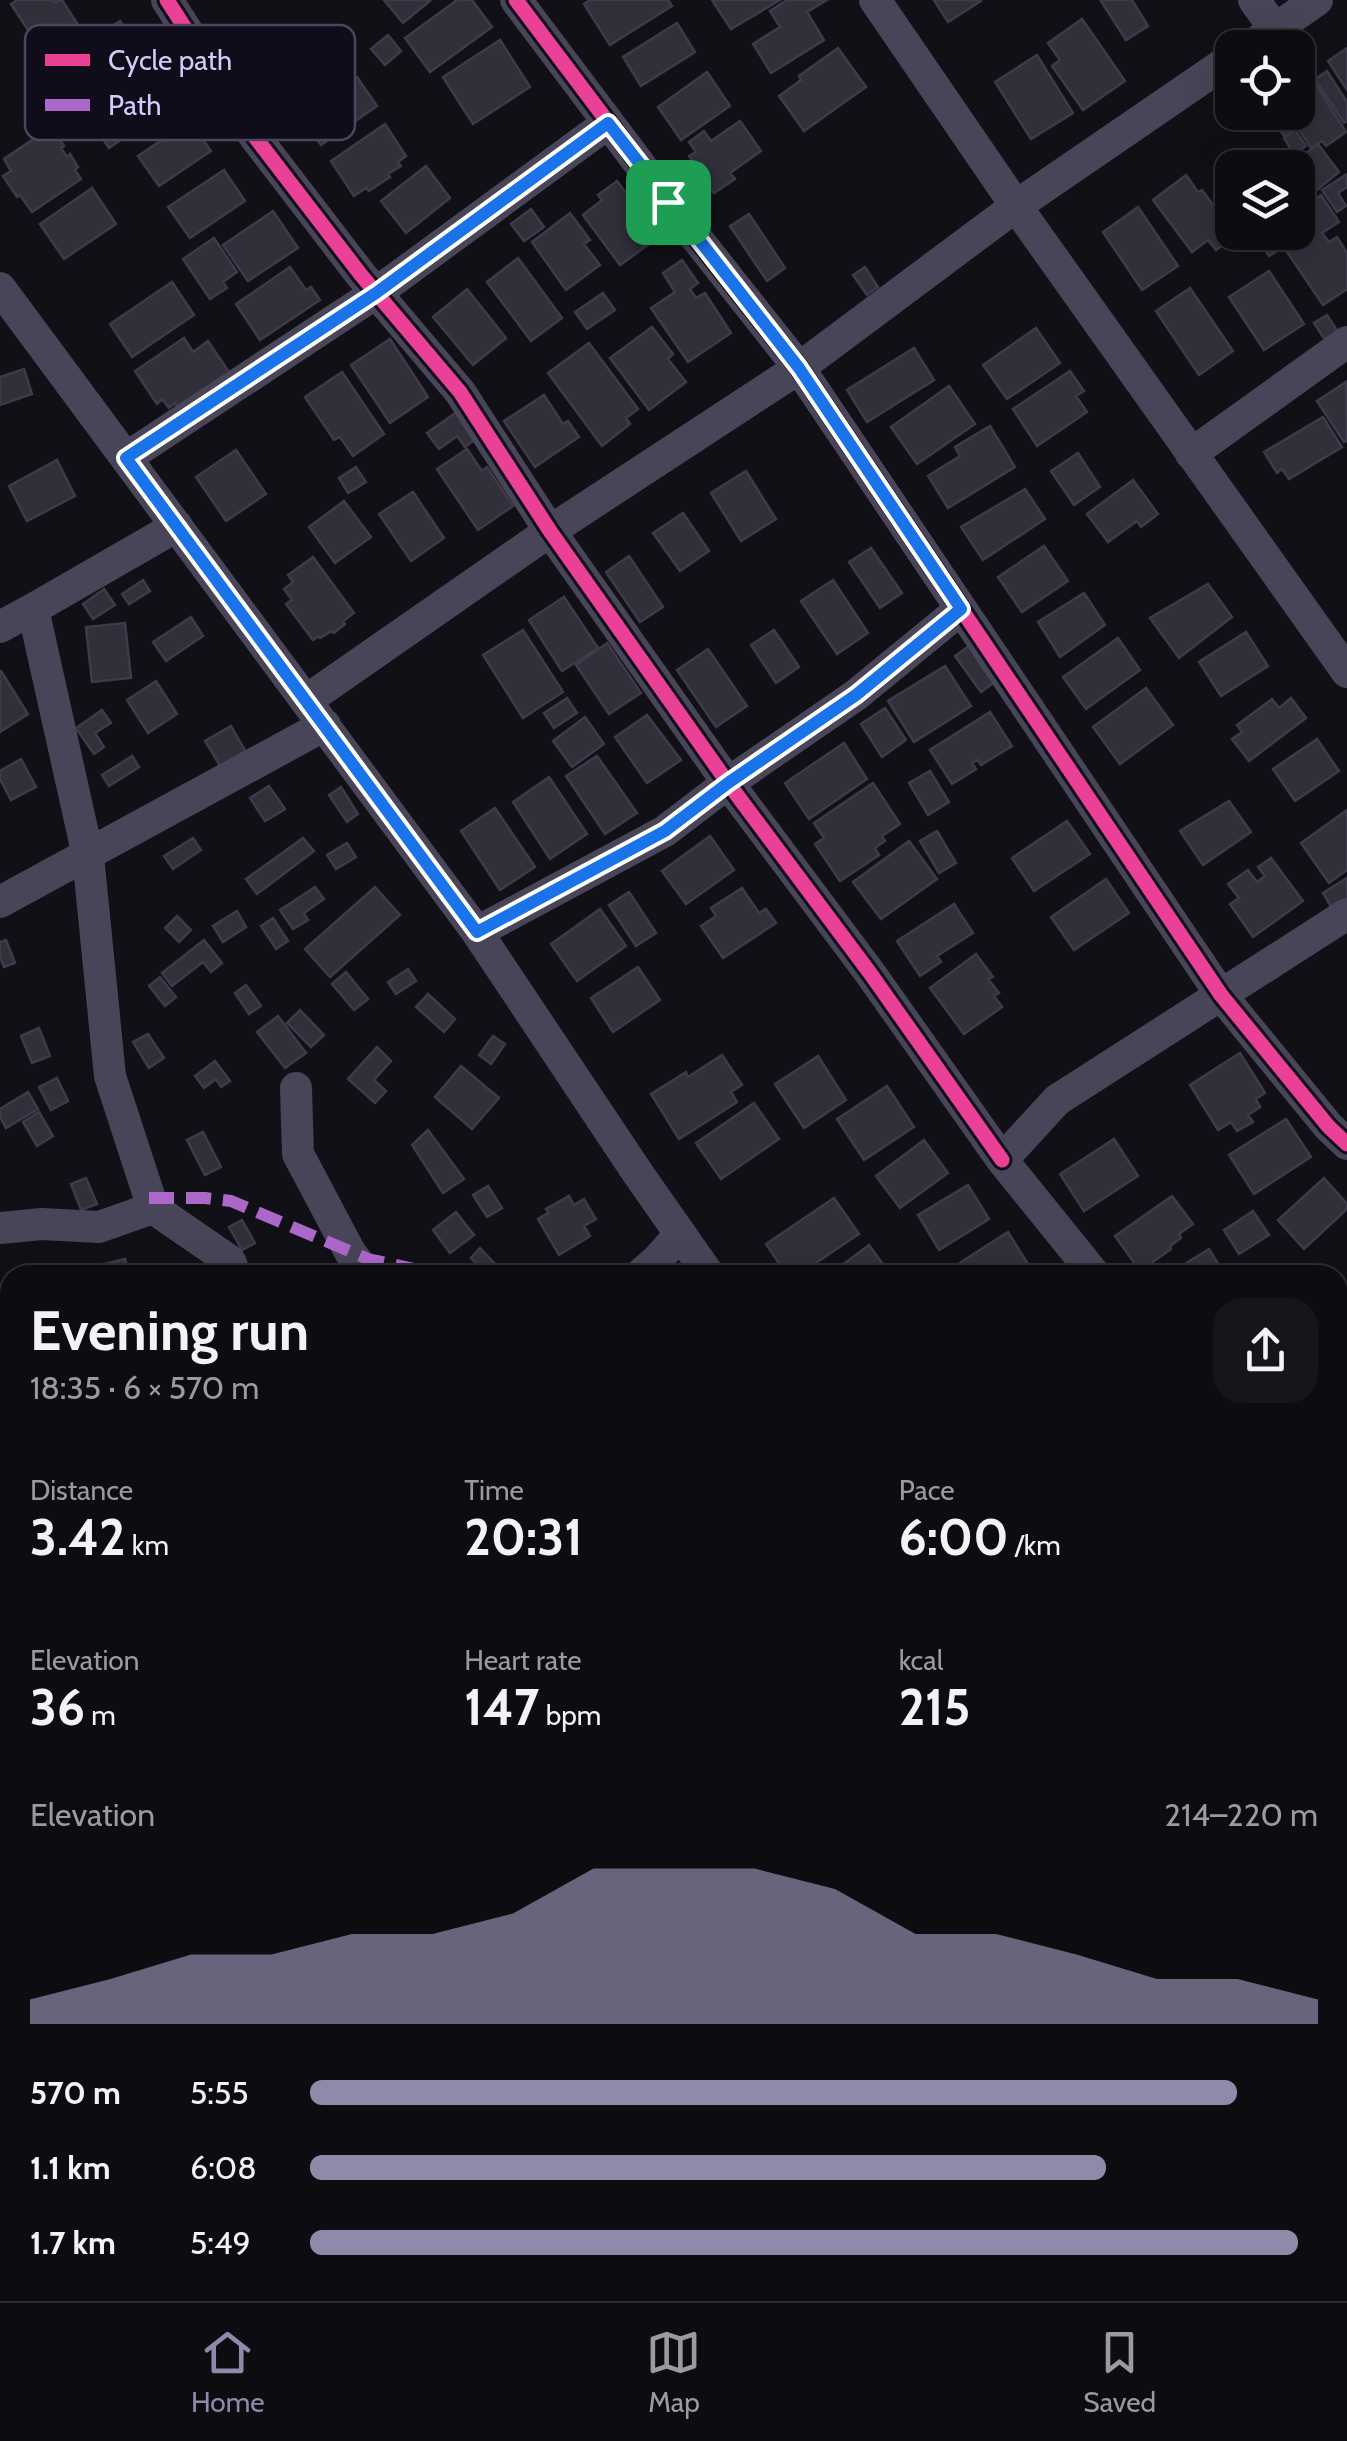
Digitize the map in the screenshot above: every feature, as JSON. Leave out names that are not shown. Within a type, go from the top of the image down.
[{"type":"street","points":[[167,0],[183,25]]},
{"type":"street","points":[[516,0],[799,368],[1221,995],[1347,1144]]},
{"type":"street","points":[[875,0],[1016,206],[1347,672]]},
{"type":"street","points":[[1254,0],[1260,30]]},
{"type":"street","points":[[1273,30],[1317,0]]},
{"type":"street","points":[[0,902],[88,856],[316,712],[550,531],[799,368],[1016,206],[1215,70]]},
{"type":"street","points":[[126,458],[376,293],[608,123]]},
{"type":"street","points":[[257,140],[376,293],[460,392],[550,531],[728,783],[870,973],[1002,1160],[1086,1265]]},
{"type":"street","points":[[0,288],[477,932],[703,1265]]},
{"type":"street","points":[[1191,454],[1347,342]]},
{"type":"street","points":[[0,627],[177,526]]},
{"type":"street","points":[[33,609],[88,856],[110,1076],[152,1208],[232,1265]]},
{"type":"street","points":[[477,932],[665,831],[856,695],[961,609]]},
{"type":"street","points":[[1002,1160],[1056,1100],[1347,914]]},
{"type":"street","points":[[296,1088],[298,1154],[359,1265]]},
{"type":"street","points":[[0,1228],[42,1224],[99,1227],[152,1208]]},
{"type":"street","points":[[651,1265],[680,1234]]},
{"type":"building","points":[[17,0],[62,0],[78,25],[25,25],[11,4]]},
{"type":"building","points":[[384,0],[431,0],[403,23]]},
{"type":"building","points":[[457,0],[472,0],[492,27],[430,72],[405,38]]},
{"type":"building","points":[[590,0],[668,0],[672,6],[610,45],[584,4]]},
{"type":"building","points":[[712,0],[780,0],[731,29]]},
{"type":"building","points":[[787,0],[827,0],[807,12],[824,40],[771,73],[753,44],[780,27],[770,11]]},
{"type":"building","points":[[934,0],[980,0],[981,1],[948,22]]},
{"type":"building","points":[[1103,0],[1132,0],[1148,26],[1126,40]]},
{"type":"building","points":[[1082,19],[1125,81],[1083,110],[1052,66],[1060,60],[1048,43]]},
{"type":"building","points":[[677,23],[695,52],[641,86],[623,57]]},
{"type":"building","points":[[388,35],[401,51],[385,65],[371,49]]},
{"type":"building","points":[[500,40],[530,87],[473,124],[443,77]]},
{"type":"building","points":[[838,48],[866,87],[804,131],[779,96]]},
{"type":"building","points":[[1347,48],[1347,90],[1328,61]]},
{"type":"building","points":[[1037,55],[1073,113],[1031,139],[995,82]]},
{"type":"building","points":[[1327,71],[1347,102],[1347,121],[1344,123],[1315,79]]},
{"type":"building","points":[[707,72],[730,106],[681,140],[658,107]]},
{"type":"building","points":[[355,78],[377,106],[355,121]]},
{"type":"building","points":[[1315,83],[1346,132],[1326,146],[1322,141],[1311,148],[1299,130],[1315,130]]},
{"type":"building","points":[[740,121],[761,151],[730,173],[735,179],[714,193],[689,156],[696,152],[689,142],[704,131],[711,141]]},
{"type":"building","points":[[385,124],[406,156],[398,162],[401,166],[388,174],[390,177],[354,196],[331,161]]},
{"type":"building","points":[[1295,130],[1306,146],[1292,150],[1284,138]]},
{"type":"building","points":[[32,140],[60,140],[67,157],[70,154],[78,167],[75,170],[81,179],[32,212],[3,176],[11,171],[4,159]]},
{"type":"building","points":[[104,140],[121,140],[109,148]]},
{"type":"building","points":[[162,140],[203,140],[211,151],[159,186],[138,156]]},
{"type":"building","points":[[1318,144],[1339,172],[1317,190],[1315,150],[1310,150]]},
{"type":"building","points":[[426,166],[450,198],[406,233],[381,201]]},
{"type":"building","points":[[224,170],[245,201],[190,238],[168,207]]},
{"type":"building","points":[[1347,174],[1347,187],[1338,193],[1346,206],[1337,212],[1322,190]]},
{"type":"building","points":[[1186,175],[1215,207],[1215,249],[1208,240],[1192,252],[1153,200]]},
{"type":"building","points":[[617,181],[659,237],[620,265],[583,215],[602,200],[598,195]]},
{"type":"building","points":[[92,188],[116,224],[64,259],[40,224]]},
{"type":"building","points":[[1321,195],[1339,222],[1322,233],[1329,242],[1337,237],[1347,253],[1347,289],[1323,305],[1286,250],[1315,250],[1315,199]]},
{"type":"building","points":[[1138,207],[1178,266],[1142,290],[1103,232]]},
{"type":"building","points":[[531,209],[544,227],[524,241],[511,224]]},
{"type":"building","points":[[273,211],[298,248],[248,281],[223,245]]},
{"type":"building","points":[[570,213],[590,240],[584,244],[600,265],[566,290],[532,242]]},
{"type":"building","points":[[749,214],[785,268],[767,281],[730,226]]},
{"type":"building","points":[[214,238],[237,272],[223,282],[227,288],[210,299],[183,259]]},
{"type":"building","points":[[518,258],[562,318],[531,341],[487,282]]},
{"type":"building","points":[[682,260],[698,283],[690,289],[696,298],[705,293],[731,333],[688,362],[651,308],[675,292],[663,273]]},
{"type":"building","points":[[290,267],[306,290],[311,287],[320,300],[260,340],[236,304]]},
{"type":"building","points":[[865,267],[878,287],[867,295],[853,275]]},
{"type":"building","points":[[1269,271],[1304,324],[1264,350],[1229,297]]},
{"type":"building","points":[[172,282],[194,315],[132,357],[110,324]]},
{"type":"building","points":[[1190,288],[1233,351],[1199,375],[1156,311]]},
{"type":"building","points":[[467,289],[506,338],[473,365],[433,317]]},
{"type":"building","points":[[603,293],[615,310],[587,329],[575,312]]},
{"type":"building","points":[[1327,315],[1340,335],[1327,343],[1314,323]]},
{"type":"building","points":[[652,327],[673,354],[668,359],[686,382],[649,410],[610,358]]},
{"type":"building","points":[[1036,328],[1060,363],[1007,399],[983,365]]},
{"type":"building","points":[[184,338],[193,352],[208,341],[231,375],[182,414],[175,403],[169,408],[162,399],[157,404],[135,371]]},
{"type":"building","points":[[390,339],[428,397],[390,423],[351,365]]},
{"type":"building","points":[[589,343],[638,409],[626,418],[630,424],[602,446],[548,373]]},
{"type":"building","points":[[914,348],[934,380],[867,422],[847,390]]},
{"type":"building","points":[[24,369],[32,394],[0,405],[0,377]]},
{"type":"building","points":[[1070,371],[1084,391],[1076,396],[1087,412],[1037,446],[1013,409]]},
{"type":"building","points":[[342,372],[384,434],[353,456],[340,437],[334,440],[305,397]]},
{"type":"building","points":[[1346,382],[1347,441],[1344,442],[1317,401]]},
{"type":"building","points":[[949,386],[975,424],[917,464],[891,427]]},
{"type":"building","points":[[544,395],[563,424],[568,421],[579,437],[535,467],[504,421]]},
{"type":"building","points":[[461,409],[480,436],[465,447],[457,436],[439,449],[427,433]]},
{"type":"building","points":[[1323,417],[1342,447],[1289,479],[1282,469],[1277,473],[1264,452]]},
{"type":"building","points":[[990,426],[1015,467],[948,508],[928,476],[960,456],[955,447]]},
{"type":"building","points":[[467,449],[482,471],[487,467],[513,506],[478,530],[437,469]]},
{"type":"building","points":[[236,450],[266,494],[226,521],[196,477]]},
{"type":"building","points":[[1078,453],[1100,487],[1074,505],[1051,471]]},
{"type":"building","points":[[57,460],[75,496],[27,521],[9,486]]},
{"type":"building","points":[[356,467],[366,482],[348,493],[339,478]]},
{"type":"building","points":[[746,471],[776,519],[741,541],[711,493]]},
{"type":"building","points":[[1133,480],[1158,514],[1141,527],[1137,521],[1108,542],[1087,514]]},
{"type":"building","points":[[1025,489],[1045,519],[983,560],[961,527]]},
{"type":"building","points":[[413,492],[444,538],[411,561],[379,514]]},
{"type":"building","points":[[344,501],[371,537],[335,563],[309,527]]},
{"type":"building","points":[[683,513],[709,551],[680,571],[653,533]]},
{"type":"building","points":[[1044,546],[1068,581],[1022,612],[998,577]]},
{"type":"building","points":[[871,548],[902,593],[880,608],[849,562]]},
{"type":"building","points":[[629,556],[663,607],[640,622],[606,572]]},
{"type":"building","points":[[313,557],[354,613],[334,633],[313,640],[286,604],[292,600],[284,589],[293,582],[288,575]]},
{"type":"building","points":[[143,580],[150,591],[129,604],[122,594]]},
{"type":"building","points":[[833,580],[868,633],[837,654],[801,601]]},
{"type":"building","points":[[1208,584],[1232,617],[1179,658],[1150,618]]},
{"type":"building","points":[[104,589],[115,605],[93,619],[83,604]]},
{"type":"building","points":[[1084,593],[1105,625],[1060,657],[1038,622]]},
{"type":"building","points":[[564,597],[598,648],[562,671],[529,620]]},
{"type":"building","points":[[191,617],[203,636],[166,661],[153,642]]},
{"type":"building","points":[[125,623],[131,678],[92,682],[86,627]]},
{"type":"building","points":[[523,630],[563,692],[523,718],[483,655]]},
{"type":"building","points":[[774,630],[799,667],[776,683],[751,645]]},
{"type":"building","points":[[1246,632],[1268,666],[1221,696],[1199,662]]},
{"type":"building","points":[[1118,638],[1140,670],[1086,709],[1063,677]]},
{"type":"building","points":[[607,643],[641,693],[609,714],[576,665]]},
{"type":"building","points":[[969,646],[996,681],[981,692],[955,656]]},
{"type":"building","points":[[708,649],[747,706],[716,727],[677,670]]},
{"type":"building","points":[[945,666],[971,706],[914,742],[888,701]]},
{"type":"building","points":[[0,672],[28,714],[0,732]]},
{"type":"building","points":[[156,681],[177,714],[148,733],[127,700]]},
{"type":"building","points":[[1146,688],[1173,725],[1120,764],[1093,727]]},
{"type":"building","points":[[567,698],[577,713],[554,728],[544,713]]},
{"type":"building","points":[[1291,698],[1306,718],[1249,761],[1232,739],[1242,732],[1237,725],[1272,699],[1279,708]]},
{"type":"building","points":[[885,708],[906,740],[882,757],[861,724]]},
{"type":"building","points":[[102,710],[111,723],[95,733],[104,747],[94,754],[76,728]]},
{"type":"building","points":[[990,712],[1012,746],[981,765],[978,760],[972,763],[976,769],[952,784],[930,750]]},
{"type":"building","points":[[647,715],[681,760],[647,783],[615,737]]},
{"type":"building","points":[[585,717],[604,744],[572,767],[553,741]]},
{"type":"building","points":[[231,726],[247,754],[222,769],[205,741]]},
{"type":"building","points":[[1317,739],[1339,771],[1295,801],[1273,769]]},
{"type":"building","points":[[844,743],[867,779],[809,819],[785,783]]},
{"type":"building","points":[[132,756],[139,767],[109,786],[102,775]]},
{"type":"building","points":[[597,756],[637,813],[605,834],[566,776]]},
{"type":"building","points":[[21,759],[36,787],[11,800],[0,771]]},
{"type":"building","points":[[930,771],[949,802],[928,815],[909,783]]},
{"type":"building","points":[[549,777],[587,834],[550,859],[513,802]]},
{"type":"building","points":[[873,783],[900,824],[882,836],[885,841],[875,848],[879,855],[840,881],[815,844],[824,838],[814,823]]},
{"type":"building","points":[[269,786],[285,809],[265,821],[250,798]]},
{"type":"building","points":[[341,787],[358,814],[347,822],[329,795]]},
{"type":"building","points":[[1229,801],[1251,832],[1203,865],[1180,831]]},
{"type":"building","points":[[495,808],[535,867],[500,890],[461,831]]},
{"type":"building","points":[[1347,810],[1347,870],[1329,883],[1301,843]]},
{"type":"building","points":[[1067,821],[1090,854],[1034,891],[1012,858]]},
{"type":"building","points":[[937,831],[956,863],[939,873],[920,841]]},
{"type":"building","points":[[710,836],[734,870],[686,904],[662,871]]},
{"type":"building","points":[[193,838],[201,850],[173,869],[164,856]]},
{"type":"building","points":[[303,838],[314,851],[257,894],[246,879]]},
{"type":"building","points":[[909,841],[937,879],[881,919],[853,882]]},
{"type":"building","points":[[347,843],[356,857],[336,869],[327,855]]},
{"type":"building","points":[[1271,858],[1303,901],[1253,937],[1230,904],[1239,898],[1228,884],[1248,870],[1257,882],[1265,876],[1258,867]]},
{"type":"building","points":[[1347,878],[1347,904],[1334,912],[1323,893]]},
{"type":"building","points":[[1106,879],[1129,913],[1074,950],[1051,917]]},
{"type":"building","points":[[315,887],[324,899],[304,913],[308,920],[293,929],[280,910]]},
{"type":"building","points":[[375,887],[400,915],[330,977],[305,949]]},
{"type":"building","points":[[742,888],[759,913],[766,909],[776,923],[723,958],[701,926],[716,916],[711,908]]},
{"type":"building","points":[[629,892],[656,933],[636,946],[609,905]]},
{"type":"building","points":[[954,904],[973,933],[937,956],[941,962],[920,976],[897,941]]},
{"type":"building","points":[[600,909],[626,946],[577,981],[551,944]]},
{"type":"building","points":[[237,911],[246,927],[223,942],[213,926]]},
{"type":"building","points":[[177,916],[191,930],[179,942],[165,928]]},
{"type":"building","points":[[273,918],[288,941],[276,949],[261,926]]},
{"type":"building","points":[[6,940],[15,963],[4,967],[0,942]]},
{"type":"building","points":[[204,940],[222,963],[211,972],[203,962],[172,986],[162,973]]},
{"type":"building","points":[[976,954],[993,977],[988,979],[999,993],[994,996],[1002,1007],[964,1034],[930,988]]},
{"type":"building","points":[[638,967],[660,1000],[613,1032],[591,998]]},
{"type":"building","points":[[408,969],[416,981],[396,994],[388,982]]},
{"type":"building","points":[[346,972],[368,999],[354,1010],[332,984]]},
{"type":"building","points":[[160,977],[176,997],[165,1006],[149,986]]},
{"type":"building","points":[[246,985],[261,1006],[249,1014],[235,993]]},
{"type":"building","points":[[428,994],[455,1019],[444,1032],[416,1007]]},
{"type":"building","points":[[300,1010],[324,1035],[311,1047],[287,1023]]},
{"type":"building","points":[[278,1016],[306,1053],[285,1068],[257,1032]]},
{"type":"building","points":[[39,1028],[50,1056],[32,1063],[21,1036]]},
{"type":"building","points":[[148,1034],[164,1058],[149,1068],[133,1042]]},
{"type":"building","points":[[493,1036],[505,1044],[491,1064],[479,1055]]},
{"type":"building","points":[[377,1047],[391,1061],[374,1080],[386,1091],[375,1103],[348,1079]]},
{"type":"building","points":[[1240,1053],[1265,1093],[1256,1099],[1260,1107],[1248,1115],[1253,1122],[1237,1131],[1231,1122],[1218,1130],[1190,1085]]},
{"type":"building","points":[[722,1055],[742,1085],[731,1092],[737,1102],[679,1139],[651,1094]]},
{"type":"building","points":[[818,1056],[846,1100],[804,1128],[775,1084]]},
{"type":"building","points":[[215,1061],[230,1081],[221,1087],[216,1079],[204,1088],[195,1076]]},
{"type":"building","points":[[461,1066],[499,1098],[472,1129],[435,1097]]},
{"type":"building","points":[[57,1078],[68,1101],[51,1110],[39,1087]]},
{"type":"building","points":[[887,1086],[914,1127],[864,1160],[837,1119]]},
{"type":"building","points":[[28,1092],[38,1109],[6,1128],[0,1109]]},
{"type":"building","points":[[754,1103],[779,1139],[721,1179],[696,1143]]},
{"type":"building","points":[[39,1112],[53,1136],[37,1146],[23,1122]]},
{"type":"building","points":[[1286,1119],[1311,1157],[1254,1194],[1229,1155]]},
{"type":"building","points":[[428,1130],[464,1179],[443,1193],[412,1145]]},
{"type":"building","points":[[203,1132],[221,1167],[205,1175],[187,1140]]},
{"type":"building","points":[[1114,1139],[1138,1176],[1084,1211],[1060,1174]]},
{"type":"building","points":[[924,1140],[948,1173],[900,1208],[876,1176]]},
{"type":"building","points":[[86,1178],[97,1204],[81,1210],[71,1184]]},
{"type":"building","points":[[1324,1178],[1347,1209],[1304,1249],[1278,1220]]},
{"type":"building","points":[[968,1185],[989,1219],[939,1250],[918,1215]]},
{"type":"building","points":[[488,1186],[502,1208],[487,1217],[473,1195]]},
{"type":"building","points":[[569,1196],[574,1205],[584,1199],[596,1219],[584,1226],[590,1236],[559,1255],[538,1219],[548,1213],[546,1209]]},
{"type":"building","points":[[1172,1196],[1193,1224],[1179,1234],[1181,1238],[1171,1249],[1148,1265],[1136,1265],[1115,1236]]},
{"type":"building","points":[[834,1198],[859,1234],[813,1265],[780,1265],[766,1244]]},
{"type":"building","points":[[1253,1211],[1269,1235],[1239,1254],[1224,1230]]},
{"type":"building","points":[[456,1212],[474,1235],[450,1253],[433,1230]]},
{"type":"building","points":[[242,1220],[255,1243],[242,1250],[229,1227]]},
{"type":"building","points":[[1008,1232],[1029,1265],[957,1265]]},
{"type":"building","points":[[869,1245],[884,1265],[842,1265]]},
{"type":"building","points":[[480,1248],[496,1265],[478,1265],[471,1258]]},
{"type":"building","points":[[1209,1249],[1219,1265],[1183,1265]]},
{"type":"building","points":[[125,1259],[126,1265],[100,1265]]},
{"type":"marked path","points":[[149,1198],[231,1201],[368,1259],[396,1265]]},
{"type":"cycle path","points":[[167,0],[183,25]]},
{"type":"cycle path","points":[[516,0],[799,368],[1221,995],[1347,1144]]},
{"type":"cycle path","points":[[257,140],[361,275],[460,392],[550,531],[1002,1160]]},
{"type":"route","points":[[608,123],[668,202],[799,368],[961,609],[856,695],[665,831],[477,932],[126,458],[376,293],[608,123]]}]
